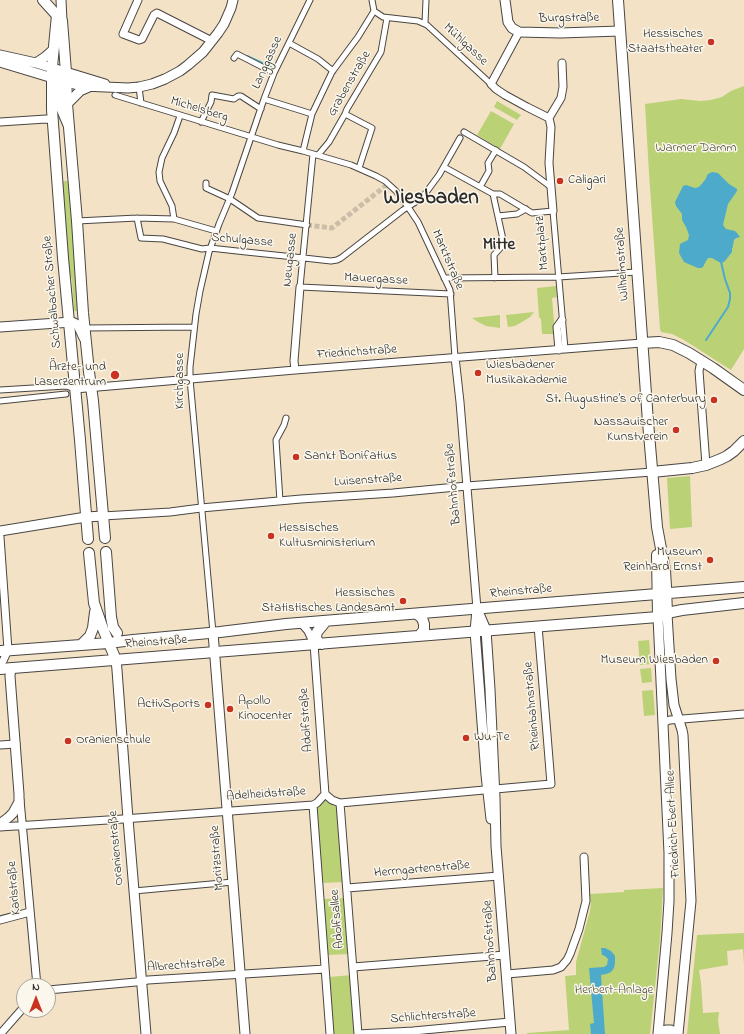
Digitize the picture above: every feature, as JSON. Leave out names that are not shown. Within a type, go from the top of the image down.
[{"type":"main road","points":[[42,0],[58,19]]},
{"type":"main road","name":"Wilhelmstraße","points":[[618,0],[663,615]]},
{"type":"main road","name":"Schwalbacher Straße","points":[[58,19],[54,49],[59,76],[67,104],[74,175],[85,328],[94,407],[105,538]]},
{"type":"main road","name":"Schwalbacher Straße","points":[[58,19],[59,76],[52,102],[53,120],[69,322],[71,392],[88,539]]},
{"type":"main road","points":[[58,192],[74,175]]},
{"type":"main road","points":[[642,343],[659,342],[673,345],[703,362],[744,390]]},
{"type":"main road","points":[[71,392],[87,378],[89,372]]},
{"type":"main road","points":[[652,472],[706,465],[727,456],[744,441]]},
{"type":"main road","points":[[106,552],[111,621],[117,633]]},
{"type":"main road","points":[[89,553],[91,582],[96,608],[100,623],[116,660]]},
{"type":"main road","points":[[744,587],[740,595],[744,602]]},
{"type":"main road","name":"Rheinstraße","points":[[4,650],[108,643],[301,623],[744,587]]},
{"type":"main road","name":"Rheinstraße","points":[[0,669],[663,615],[682,610],[744,602]]},
{"type":"main road","points":[[81,645],[92,632],[96,608]]},
{"type":"main road","points":[[417,614],[422,618],[424,624],[424,630],[419,636]]},
{"type":"main road","points":[[318,644],[316,636],[317,632],[326,621]]},
{"type":"main road","points":[[100,623],[133,640]]},
{"type":"street","name":"Schwalbacher Straße","points":[[58,19],[59,0]]},
{"type":"street","points":[[138,0],[123,34],[142,40],[154,15],[157,13],[212,41]]},
{"type":"street","points":[[0,56],[36,63],[59,76],[89,86],[117,91],[139,87],[159,81],[180,71],[196,59],[212,41],[224,24],[233,0]]},
{"type":"street","name":"Langgasse","points":[[252,138],[264,99],[274,74],[310,0]]},
{"type":"street","points":[[303,150],[312,114],[333,70],[358,37],[374,11],[372,0]]},
{"type":"street","points":[[374,11],[383,17],[425,23],[426,0]]},
{"type":"street","points":[[505,0],[508,22],[512,28],[519,32],[491,84],[505,95],[549,118],[561,98],[563,87],[562,63]]},
{"type":"street","name":"Grabenstraße","points":[[316,154],[329,142],[381,52],[388,18]]},
{"type":"street","name":"Mühlgasse","points":[[425,23],[491,84]]},
{"type":"street","name":"Burgstraße","points":[[519,32],[546,33],[620,31]]},
{"type":"street","points":[[289,43],[318,59],[333,70]]},
{"type":"street","points":[[36,63],[54,49]]},
{"type":"street","points":[[234,58],[237,54],[274,74]]},
{"type":"street","points":[[0,62],[117,91]]},
{"type":"street","points":[[59,76],[59,104],[69,128]]},
{"type":"street","points":[[67,104],[77,93],[89,86]]},
{"type":"street","points":[[139,87],[141,103]]},
{"type":"street","name":"Michelsberg","points":[[117,91],[141,103],[252,138]]},
{"type":"street","points":[[201,122],[211,102],[212,95],[234,99],[241,96],[261,109]]},
{"type":"street","points":[[264,99],[312,114]]},
{"type":"street","points":[[345,114],[372,128],[359,168]]},
{"type":"street","points":[[174,219],[172,206],[161,185],[159,172],[162,158],[180,116]]},
{"type":"street","name":"Marktplatz","points":[[444,278],[558,277],[550,187],[549,163],[551,127],[549,118]]},
{"type":"street","points":[[0,122],[46,119],[53,120]]},
{"type":"street","points":[[464,132],[524,167],[550,187]]},
{"type":"street","name":"Marktstraße","points":[[252,138],[278,146],[303,150],[359,168],[376,176],[391,186],[418,222],[450,290],[455,357]]},
{"type":"street","name":"Kirchgasse","points":[[213,633],[190,367],[194,326],[210,248],[230,199],[252,138]]},
{"type":"street","name":"Schulgasse","points":[[137,218],[141,238],[164,239],[202,249],[210,248],[330,261],[337,260],[403,210],[422,198],[444,167],[460,138]]},
{"type":"street","points":[[480,187],[489,171],[488,163],[496,150]]},
{"type":"street","name":"Neugasse","points":[[295,370],[294,361],[300,287],[316,154]]},
{"type":"street","points":[[444,167],[493,194],[500,194],[532,213],[553,211]]},
{"type":"street","points":[[206,183],[206,188],[230,199],[258,218],[307,226]]},
{"type":"street","points":[[493,194],[504,244],[494,255],[495,278]]},
{"type":"street","points":[[498,216],[517,214],[526,209]]},
{"type":"street","points":[[77,221],[137,218],[174,219],[216,231]]},
{"type":"street","points":[[562,349],[557,326],[562,320],[558,277],[637,272]]},
{"type":"street","name":"Mauergasse","points":[[300,287],[451,294]]},
{"type":"street","points":[[0,327],[74,322],[78,325],[87,343]]},
{"type":"street","points":[[85,328],[194,326]]},
{"type":"street","name":"Friedrichstraße","points":[[71,392],[91,388],[190,379],[642,343]]},
{"type":"street","name":"Bahnhofstraße","points":[[455,357],[480,631],[511,1034]]},
{"type":"street","points":[[703,362],[699,371],[706,465]]},
{"type":"street","points":[[0,390],[66,386],[71,392]]},
{"type":"street","points":[[0,401],[71,392]]},
{"type":"street","points":[[280,501],[276,440],[286,418]]},
{"type":"street","name":"Luisenstraße","points":[[0,531],[103,516],[652,472]]},
{"type":"street","points":[[0,536],[4,650],[3,661],[0,664]]},
{"type":"street","name":"Friedrich-Ebert-Allee","points":[[663,615],[674,705],[683,735],[691,901],[677,1034]]},
{"type":"street","name":"Friedrich-Ebert-Allee","points":[[658,1034],[669,901],[663,724],[663,615]]},
{"type":"street","points":[[301,623],[318,644]]},
{"type":"street","name":"Rheinbahnstraße","points":[[491,789],[550,784],[538,626]]},
{"type":"street","name":"Moritzstraße","points":[[213,633],[244,1034]]},
{"type":"street","name":"Adolfstraße","points":[[318,644],[325,794]]},
{"type":"street","name":"Oranienstraße","points":[[116,660],[146,1034]]},
{"type":"street","name":"Karlstraße","points":[[11,668],[10,676],[19,794],[36,978]]},
{"type":"street","points":[[663,724],[668,721],[744,714]]},
{"type":"street","points":[[0,745],[16,744]]},
{"type":"street","points":[[340,803],[491,789]]},
{"type":"street","points":[[0,824],[13,813],[18,802],[19,794]]},
{"type":"street","name":"Adelheidstraße","points":[[0,827],[313,805],[317,803],[325,794],[332,800],[340,803]]},
{"type":"street","name":"Adolfsallee","points":[[340,803],[358,1034]]},
{"type":"street","name":"Adolfsallee","points":[[313,805],[330,1034]]},
{"type":"street","points":[[507,974],[553,970],[564,965],[575,942],[586,901],[584,857]]},
{"type":"street","name":"Herrngartenstraße","points":[[347,888],[499,876]]},
{"type":"street","points":[[134,891],[232,882]]},
{"type":"street","points":[[0,920],[30,912]]},
{"type":"street","points":[[353,966],[505,954]]},
{"type":"street","name":"Albrechtstraße","points":[[56,989],[142,981],[325,969]]},
{"type":"street","points":[[1,1034],[16,1016]]},
{"type":"street","name":"Schlichterstraße","points":[[358,1034],[413,1031],[510,1022]]},
{"type":"street","points":[[658,1034],[663,1030],[666,1030],[677,1034]]},
{"type":"green space","name":"Warmer Damm","points":[[744,86],[744,349],[731,370],[684,340],[672,334],[661,332],[660,329],[645,104],[681,99],[700,101],[711,100],[722,97],[731,91]]},
{"type":"green space","points":[[497,101],[521,115],[517,120],[494,107]]},
{"type":"green space","points":[[491,111],[514,124],[500,149],[477,135]]},
{"type":"green space","points":[[61,181],[70,181],[81,311],[74,311],[72,280],[67,265]]},
{"type":"green space","points":[[556,286],[557,297],[552,298],[555,334],[542,334],[537,288]]},
{"type":"green space","points":[[534,312],[530,317],[522,322],[515,326],[508,327],[506,315]]},
{"type":"green space","points":[[500,315],[500,328],[486,326],[472,318]]},
{"type":"green space","points":[[690,476],[692,527],[670,529],[667,478]]},
{"type":"green space","points":[[649,640],[651,664],[640,665],[638,641]]},
{"type":"green space","points":[[651,668],[652,682],[642,683],[640,669]]},
{"type":"green space","points":[[653,690],[655,715],[644,716],[642,691]]},
{"type":"green space","points":[[325,800],[339,809],[344,882],[322,883],[316,809]]},
{"type":"green space","name":"Herbert-Anlage","points":[[663,888],[660,940],[650,1034],[527,1034],[569,1030],[565,976],[576,975],[576,962],[590,911],[590,894],[624,892],[624,890]]},
{"type":"green space","points":[[345,898],[349,954],[327,955],[323,899]]},
{"type":"green space","points":[[744,933],[744,965],[743,949],[727,951],[728,965],[699,970],[703,1013],[719,1012],[718,1021],[720,1034],[687,1034],[697,935]]},
{"type":"green space","points":[[352,975],[357,1034],[334,1034],[329,977]]},
{"type":"water","points":[[712,172],[718,173],[729,184],[737,189],[728,204],[723,225],[726,229],[735,231],[740,237],[734,240],[732,252],[725,261],[722,263],[712,258],[708,258],[703,267],[698,268],[684,262],[679,253],[680,244],[688,240],[689,235],[682,220],[682,214],[675,202],[683,186],[686,185],[695,188],[699,187],[708,174]]},
{"type":"water","points":[[601,948],[611,951],[615,956],[615,963],[611,972],[601,975],[605,1034],[591,1034],[590,1024],[594,1023],[589,968],[604,967],[607,965],[608,959],[602,955]]},
{"type":"waterway","points":[[247,56],[271,67]]},
{"type":"waterway","points":[[706,340],[728,307],[730,299],[730,293],[721,262]]},
{"type":"tunnel","points":[[307,225],[332,228],[388,184]]},
{"type":"place","name":"Hessisches Staatstheater","points":[[711,42]]},
{"type":"place","name":"Caligari","points":[[560,181]]},
{"type":"place","name":"Wiesbadener Musikakademie","points":[[478,373]]},
{"type":"place","name":"Ärzte- und Laserzentrum","points":[[115,375]]},
{"type":"place","name":"St. Augustine’s of Canterbury","points":[[714,400]]},
{"type":"place","name":"Nassauischer Kunstverein","points":[[676,430]]},
{"type":"place","name":"Sankt Bonifatius","points":[[296,457]]},
{"type":"place","name":"Hessisches Kultusministerium","points":[[271,536]]},
{"type":"place","name":"Museum Reinhard Ernst","points":[[710,560]]},
{"type":"place","name":"Hessisches Statistisches Landesamt","points":[[403,601]]},
{"type":"place","name":"Museum Wiesbaden","points":[[716,661]]},
{"type":"place","name":"ActivSports","points":[[208,705]]},
{"type":"place","name":"Apollo Kinocenter","points":[[230,709]]},
{"type":"place","name":"Wu-Te","points":[[466,738]]},
{"type":"place","name":"Oranienschule","points":[[68,741]]},
{"type":"district","name":"Wiesbaden","points":[[431,200]]},
{"type":"district","name":"Mitte","points":[[499,246]]}]
